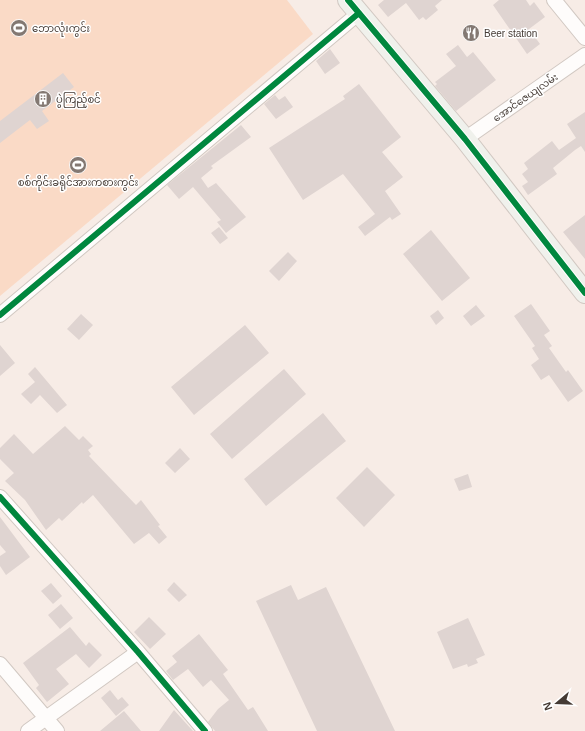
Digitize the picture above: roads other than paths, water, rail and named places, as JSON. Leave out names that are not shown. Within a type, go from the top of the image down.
[{"type":"street","points":[[554,0],[585,38]]},
{"type":"street","points":[[0,315],[354,7],[465,139],[585,292]]},
{"type":"street","name":"အောင်ဇေယျလမ်း","points":[[465,139],[585,55]]},
{"type":"street","points":[[0,497],[138,652],[205,731]]},
{"type":"street","points":[[28,731],[138,652]]},
{"type":"street","points":[[0,664],[57,731]]},
{"type":"place","name":"ဘောလုံးကွင်း","points":[[19,28]]},
{"type":"place","name":"Beer station","points":[[471,33]]},
{"type":"place","name":"ပွဲကြည့်စင်","points":[[43,99]]},
{"type":"place","name":"စစ်ကိုင်းခရိုင်အားကစားကွင်း","points":[[78,165]]}]
